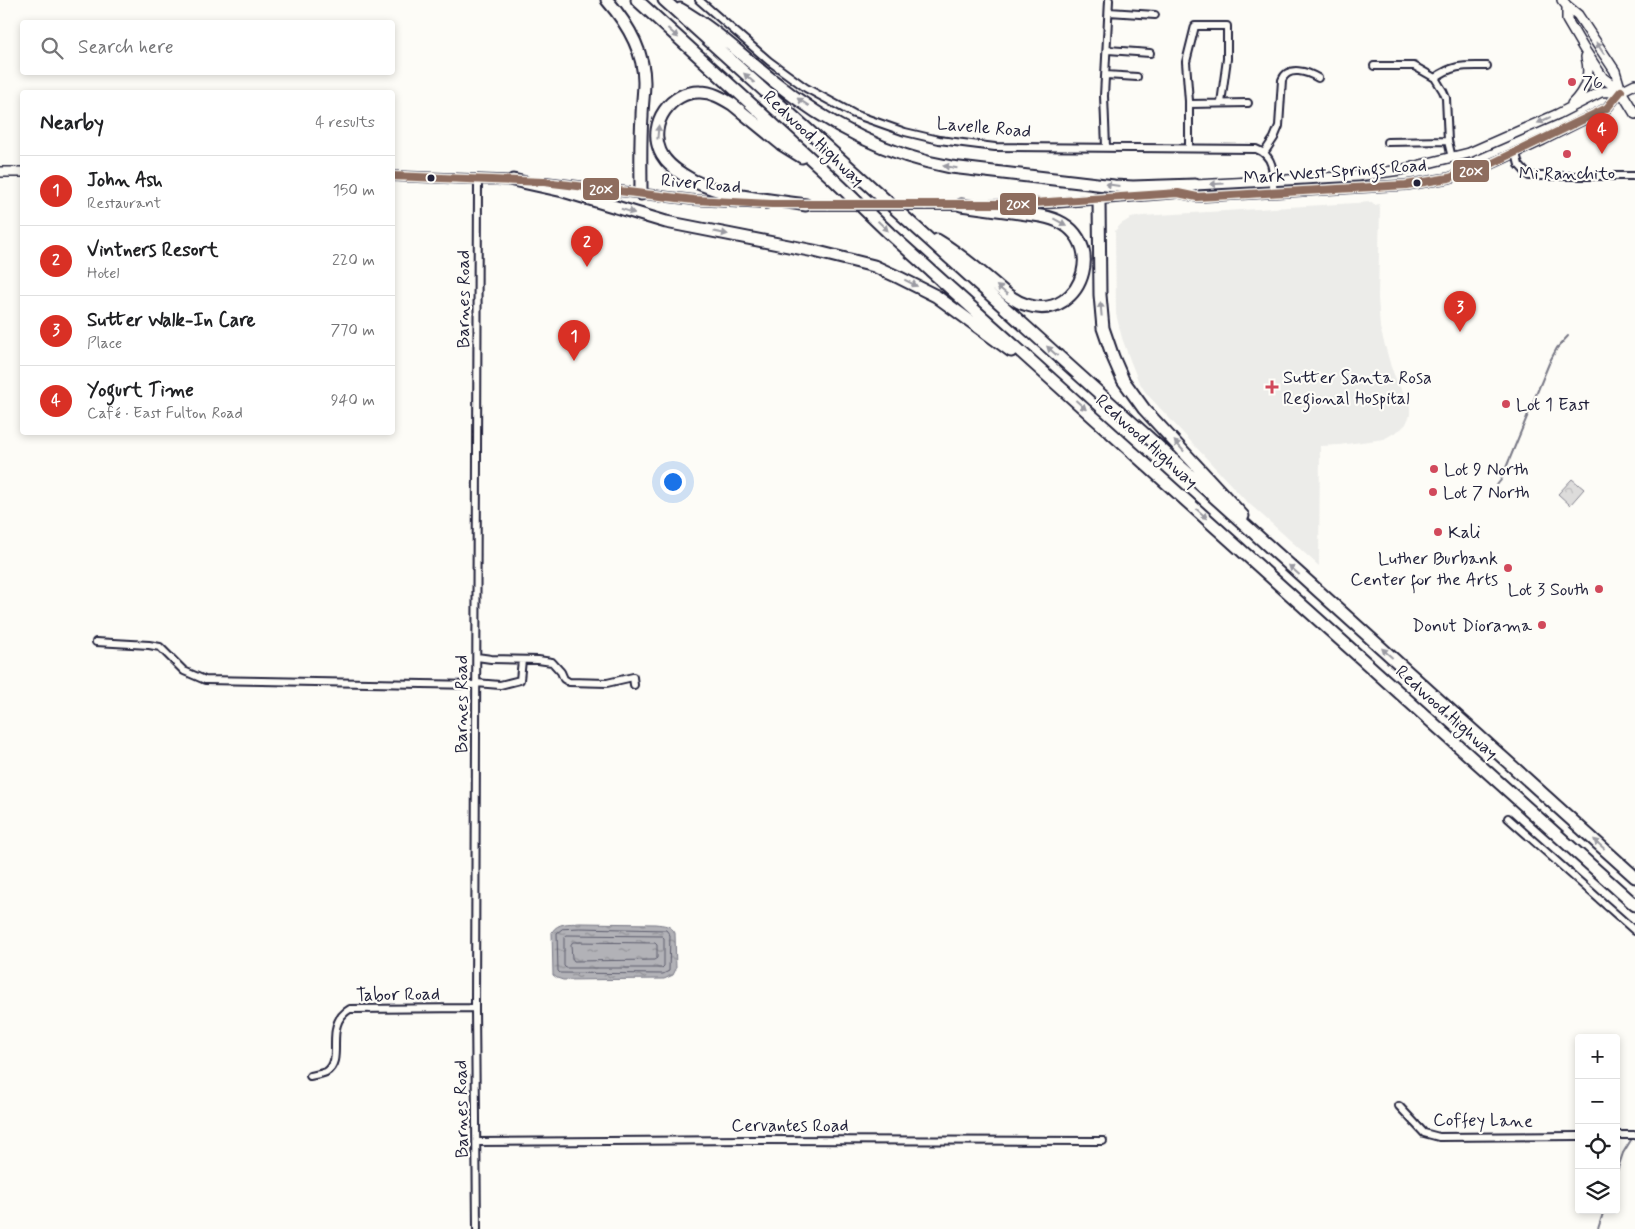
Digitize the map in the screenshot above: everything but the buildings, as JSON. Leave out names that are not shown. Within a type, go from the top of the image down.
[{"type":"highway","points":[[607,0],[635,41],[643,69],[641,194]]},
{"type":"highway","name":"Redwood Highway","points":[[637,0],[889,232],[1635,905]]},
{"type":"highway","points":[[664,0],[700,20],[772,80],[831,122],[898,155],[950,167],[1114,186],[1195,185]]},
{"type":"highway","name":"Redwood Highway","points":[[664,0],[1635,877]]},
{"type":"highway","points":[[806,205],[724,192],[701,184],[680,172],[667,162],[659,147],[657,128],[662,114],[672,102],[685,94],[700,92],[717,95],[732,104],[781,144],[832,178]]},
{"type":"highway","points":[[514,180],[562,191],[666,222],[814,251],[874,266],[936,296],[1065,391]]},
{"type":"highway","points":[[1099,199],[1101,312],[1107,343],[1123,380],[1144,409],[1231,502],[1270,548]]},
{"type":"highway","points":[[920,231],[954,250],[1011,297],[1028,306],[1046,307],[1056,304],[1077,288],[1082,279],[1084,269],[1084,253],[1078,238],[1064,223],[1048,217],[961,205]]},
{"type":"main road","points":[[1564,3],[1567,20],[1584,49],[1603,78],[1621,91]]},
{"type":"main road","points":[[1564,3],[1578,15],[1610,63],[1615,71],[1621,91],[1635,114]]},
{"type":"main road","points":[[1567,109],[1579,97],[1588,78],[1588,66],[1584,49]]},
{"type":"main road","name":"Mark West Springs Road","points":[[1178,193],[1195,185],[1386,173],[1452,158],[1487,146],[1601,92],[1621,91],[1635,84]]},
{"type":"main road","name":"Mark West Springs Road","points":[[828,204],[961,205],[1044,203],[1178,193],[1197,197],[1422,183],[1476,170],[1516,153],[1607,108],[1621,91]]},
{"type":"main road","points":[[0,172],[20,172]]},
{"type":"main road","name":"River Road","points":[[395,176],[544,182],[720,202],[828,204]]},
{"type":"street","name":"Lavelle Road","points":[[699,0],[769,61],[824,99],[872,121],[920,136],[977,146],[1251,148],[1264,153]]},
{"type":"street","points":[[1106,147],[1104,104],[1110,0]]},
{"type":"street","points":[[1109,12],[1155,15]]},
{"type":"street","points":[[1189,148],[1189,104],[1186,62],[1195,26],[1227,26],[1227,59],[1221,103]]},
{"type":"street","points":[[1108,50],[1150,53]]},
{"type":"street","points":[[1374,66],[1414,66],[1434,78],[1446,98],[1448,141],[1452,158]]},
{"type":"street","points":[[1434,78],[1446,70],[1458,66],[1487,66]]},
{"type":"street","points":[[1273,193],[1271,163],[1268,156],[1264,153],[1279,126],[1282,80],[1284,75],[1289,72],[1305,72],[1318,78]]},
{"type":"street","points":[[1106,75],[1137,77]]},
{"type":"street","points":[[1189,104],[1248,103]]},
{"type":"street","points":[[1387,142],[1448,141]]},
{"type":"street","points":[[1516,153],[1520,165],[1529,176],[1634,176]]},
{"type":"street","name":"Barnes Road","points":[[477,1229],[475,1008],[478,179]]},
{"type":"street","points":[[96,642],[160,647],[184,671],[204,680],[500,685],[520,680],[522,660]]},
{"type":"street","points":[[477,657],[552,662],[561,672],[564,679],[570,682],[606,683],[634,677],[634,685]]},
{"type":"street","points":[[1508,818],[1635,931]]},
{"type":"street","name":"Tabor Road","points":[[310,1076],[327,1071],[331,1067],[334,1058],[337,1023],[340,1016],[350,1009],[475,1008]]},
{"type":"street","name":"Coffey Lane","points":[[1399,1106],[1424,1133],[1439,1137],[1575,1136]]},
{"type":"street","points":[[1620,1135],[1635,1135]]},
{"type":"street","name":"Cervantes Road","points":[[477,1142],[751,1140],[1103,1141]]},
{"type":"shaded area","name":"Sutter Santa Rosa Regional Hospital","points":[[1372,202],[1375,205],[1379,204],[1380,208],[1378,297],[1380,328],[1391,367],[1397,382],[1410,404],[1410,415],[1406,424],[1401,429],[1384,439],[1320,446],[1319,566],[1244,499],[1146,393],[1138,380],[1122,338],[1116,314],[1115,231],[1121,224],[1131,218],[1142,216]]},
{"type":"green space","points":[[1572,479],[1584,489],[1570,505],[1558,494]]},
{"type":"water","points":[[580,923],[655,924],[669,927],[675,933],[676,969],[673,975],[664,979],[563,980],[557,978],[553,975],[552,932],[561,925]]},
{"type":"waterway","points":[[1497,485],[1501,480],[1550,361],[1557,348],[1568,336]]},
{"type":"waterway","points":[[1618,1169],[1623,1153],[1631,1140]]},
{"type":"waterway","points":[[1598,1229],[1603,1214]]},
{"type":"transit line","name":"20X","points":[[395,176],[544,182],[694,200],[772,204],[1020,204],[1178,193],[1197,197],[1406,185],[1449,178],[1489,165],[1607,108],[1621,91]]},
{"type":"place","name":"76","points":[[1572,82]]},
{"type":"place","name":"Mi Ranchito","points":[[1567,154]]},
{"type":"place","name":"Yogurt Time","points":[[1602,154]]},
{"type":"place","name":"Vintners Resort","points":[[587,267]]},
{"type":"place","name":"Sutter Walk-In Care","points":[[1460,332]]},
{"type":"place","name":"John Ash","points":[[574,361]]},
{"type":"place","name":"Sutter Santa Rosa Regional Hospital","points":[[1272,387]]},
{"type":"place","name":"Lot 1 East","points":[[1506,404]]},
{"type":"place","name":"Lot 9 North","points":[[1434,469]]},
{"type":"place","name":"Lot 7 North","points":[[1433,492]]},
{"type":"place","name":"Kali","points":[[1438,532]]},
{"type":"place","name":"Luther Burbank Center for the Arts","points":[[1508,568]]},
{"type":"place","name":"Lot 3 South","points":[[1599,589]]},
{"type":"place","name":"Donut Diorama","points":[[1542,625]]}]
